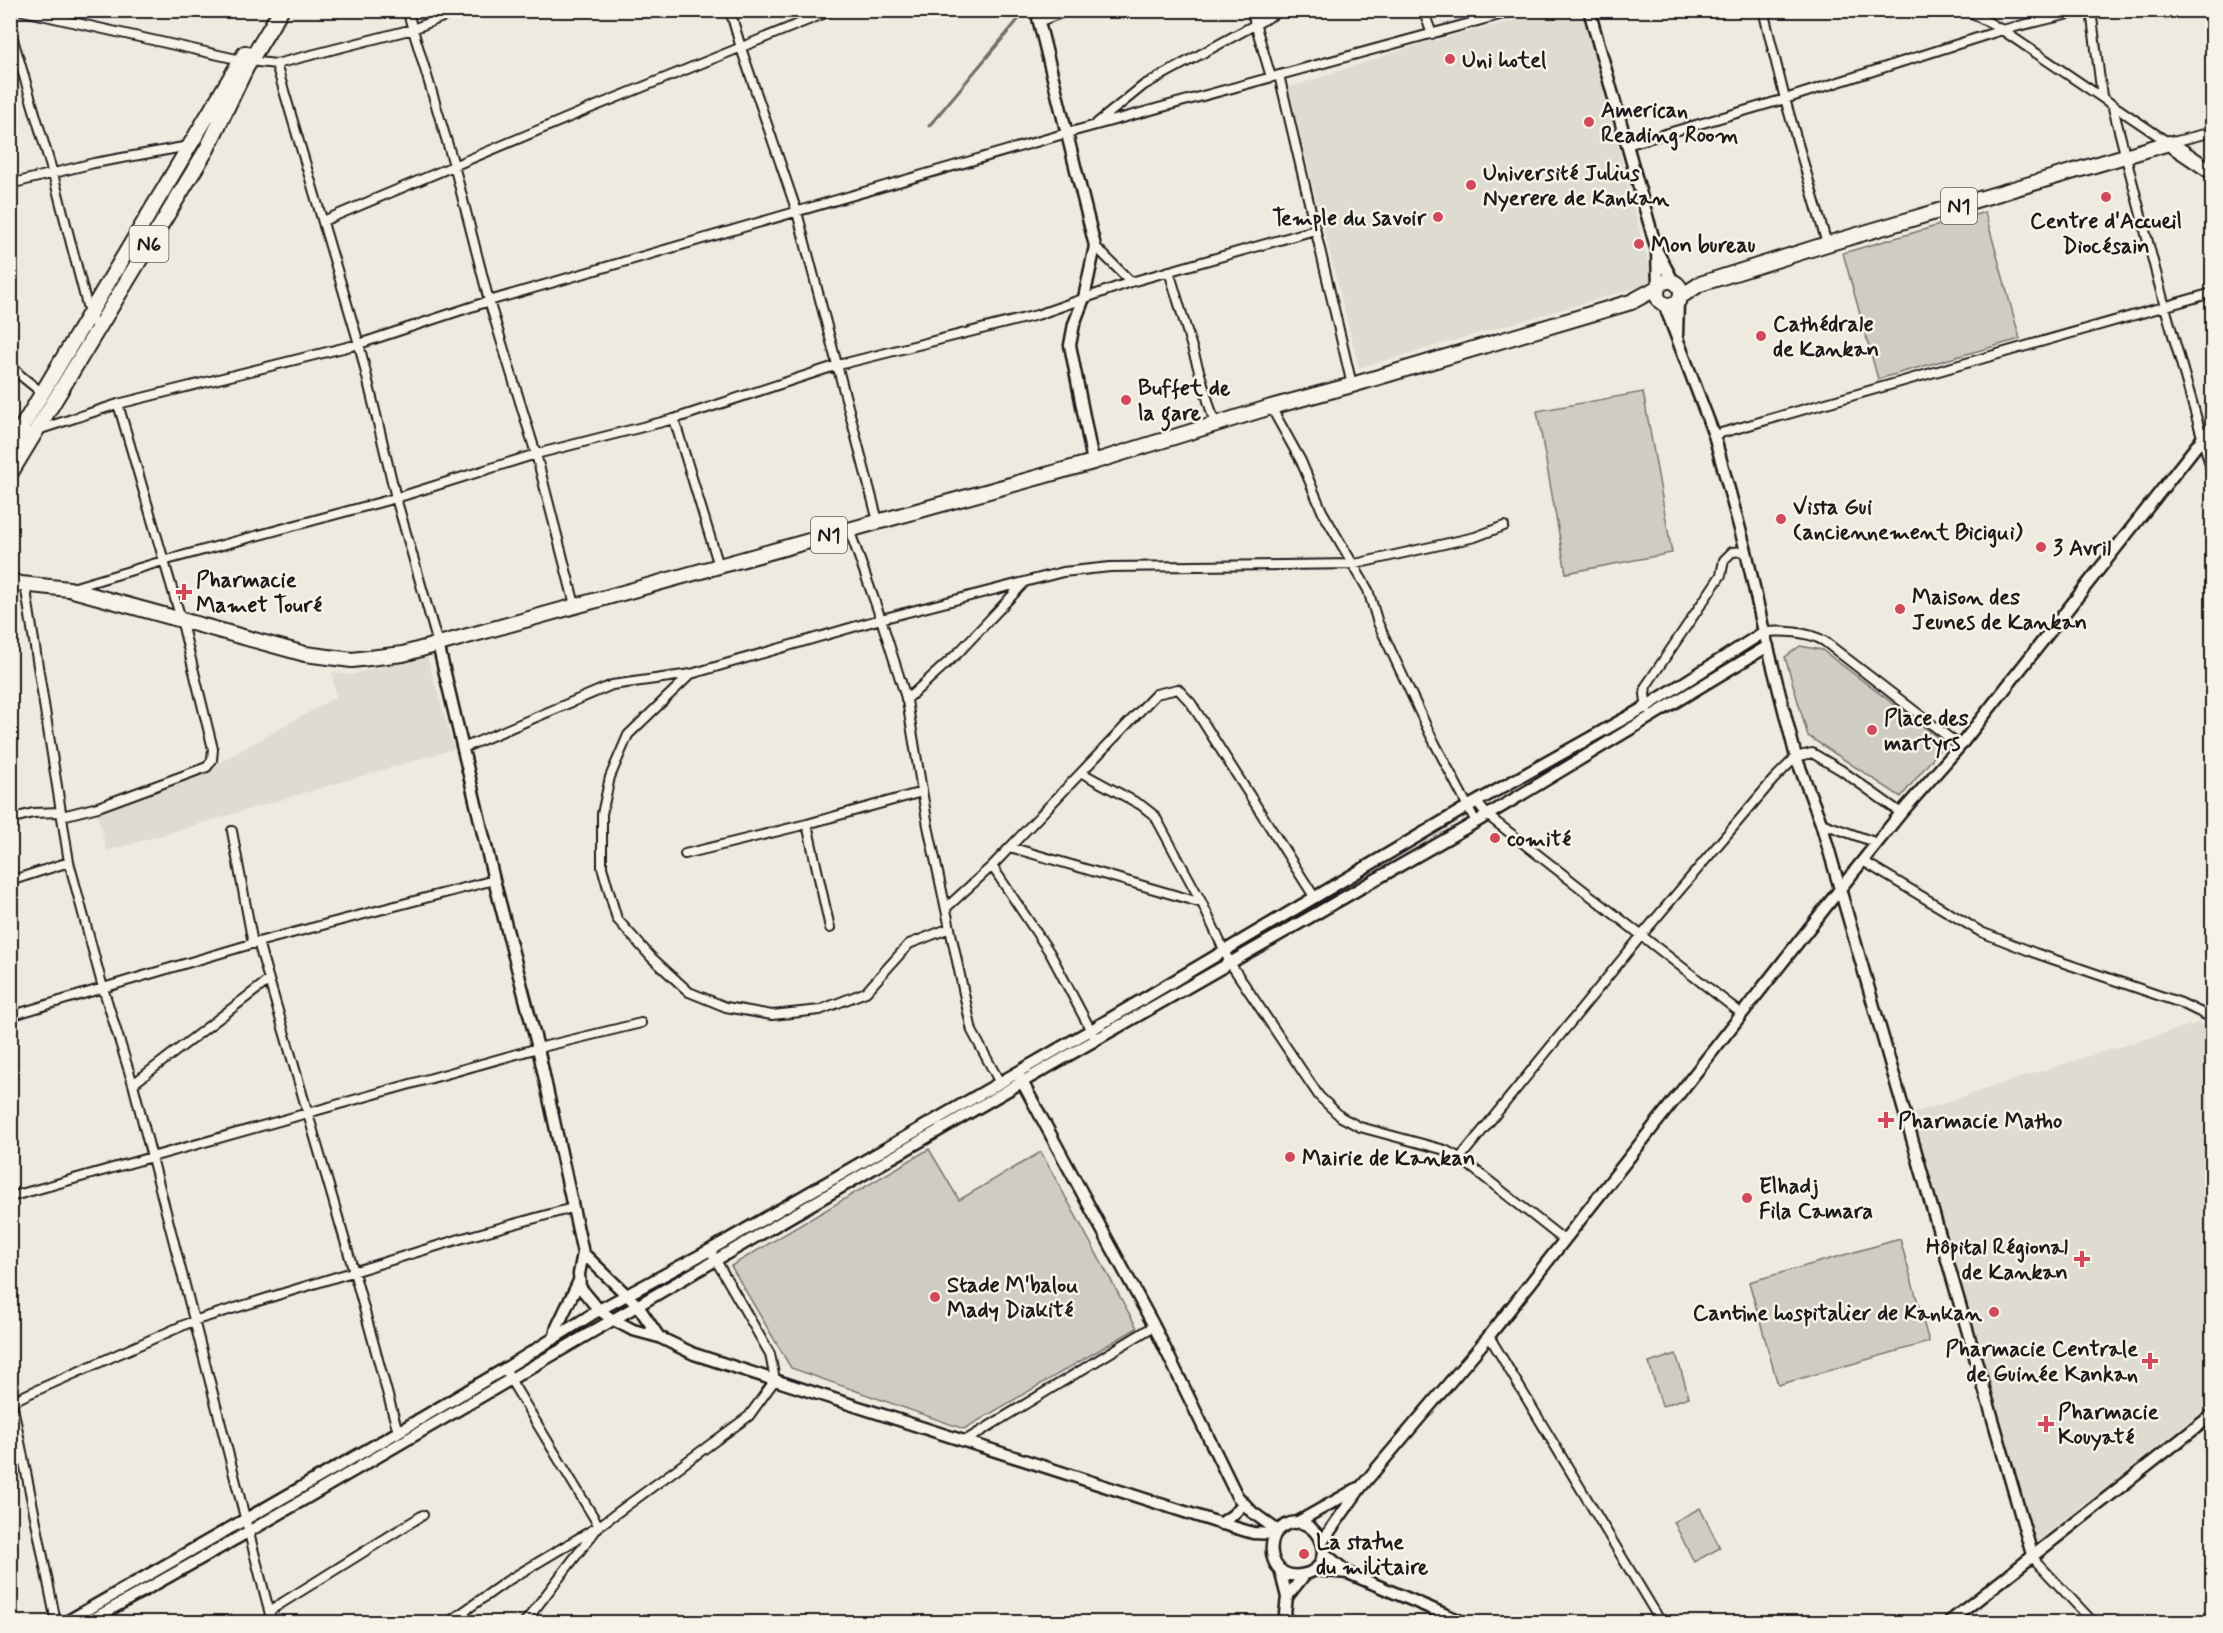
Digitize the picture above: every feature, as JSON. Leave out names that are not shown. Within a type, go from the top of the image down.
[{"type":"highway","name":"N6","points":[[10,474],[207,149],[271,10]]},
{"type":"highway","name":"N6","points":[[13,441],[189,146],[281,10]]},
{"type":"highway","name":"N1","points":[[1660,295],[1671,305],[1700,284],[2169,143]]},
{"type":"highway","points":[[2169,143],[2212,172]]},
{"type":"highway","name":"N1","points":[[1660,295],[1665,281],[1700,284]]},
{"type":"highway","points":[[1674,281],[1680,289],[1679,299]]},
{"type":"highway","name":"N1","points":[[17,584],[69,589],[305,654],[340,659],[372,659],[403,654],[1093,462],[1271,407],[1660,295]]},
{"type":"main road","points":[[1036,10],[1095,246],[1084,298],[1074,324],[1070,345],[1093,462]]},
{"type":"main road","points":[[1589,10],[1657,251],[1660,295],[1714,435],[1746,551],[1796,757],[1821,823],[2033,1558]]},
{"type":"main road","points":[[1657,251],[1674,281]]},
{"type":"main road","points":[[1677,335],[1679,299]]},
{"type":"main road","points":[[1287,1597],[1320,1562],[1322,1547],[1361,1487],[1489,1336],[1840,889],[1901,813],[1960,746],[2212,426]]},
{"type":"main road","points":[[1094,1035],[1225,952],[1472,805],[1647,706],[1764,632]]},
{"type":"main road","points":[[438,644],[494,880],[538,1048],[583,1253],[579,1281],[554,1338],[555,1352]]},
{"type":"main road","points":[[88,1623],[248,1532],[508,1374],[554,1338],[599,1310],[627,1294],[713,1255],[1019,1077],[1230,963],[1476,822],[1768,646]]},
{"type":"main road","points":[[66,1623],[398,1432],[555,1352],[638,1306],[713,1255],[1000,1083],[1019,1077]]},
{"type":"main road","points":[[1019,1077],[1154,1326],[1243,1504],[1277,1533]]},
{"type":"main road","points":[[583,1253],[638,1306],[659,1337]]},
{"type":"main road","points":[[579,1281],[583,1293],[599,1310],[612,1319],[642,1333],[659,1337],[694,1354],[1220,1524],[1253,1533],[1277,1533]]},
{"type":"main road","points":[[1949,1623],[2212,1415]]},
{"type":"main road","points":[[1270,1551],[1277,1533],[1289,1524],[1295,1523],[1361,1487]]},
{"type":"main road","points":[[1220,1524],[1243,1504]]},
{"type":"main road","points":[[1295,1523],[1312,1528],[1322,1547],[1348,1573],[1463,1623]]},
{"type":"main road","points":[[1253,1533],[1270,1551],[1280,1569],[1287,1574],[1348,1573]]},
{"type":"main road","points":[[1280,1569],[1287,1597],[1284,1623]]},
{"type":"street","points":[[19,10],[246,60],[276,64],[413,29],[460,10]]},
{"type":"street","points":[[407,10],[454,165],[489,301],[536,454],[575,605]]},
{"type":"street","points":[[730,10],[797,212],[878,521]]},
{"type":"street","points":[[323,220],[832,10]]},
{"type":"street","points":[[1038,22],[1069,10]]},
{"type":"street","points":[[1251,10],[1275,76],[1352,385]]},
{"type":"street","points":[[1094,125],[1144,85],[1282,10]]},
{"type":"street","points":[[1423,10],[1432,34]]},
{"type":"street","points":[[13,441],[35,431],[118,404],[359,344],[489,301],[1094,125],[1518,10]]},
{"type":"street","points":[[1763,10],[1785,99],[1827,244]]},
{"type":"street","points":[[1968,10],[2102,96],[2169,143],[2212,132]]},
{"type":"street","points":[[1627,145],[1785,99],[2002,30],[2086,10]]},
{"type":"street","points":[[2091,10],[2102,96]]},
{"type":"street","points":[[10,29],[89,313],[98,329]]},
{"type":"street","points":[[276,64],[359,344],[396,498],[438,644]]},
{"type":"street","points":[[2112,104],[2165,307],[2212,472]]},
{"type":"street","points":[[10,184],[94,163],[189,146]]},
{"type":"street","points":[[69,589],[396,498],[536,454],[674,419],[838,365],[1037,315],[1131,282],[1315,230]]},
{"type":"street","points":[[1095,246],[1131,282]]},
{"type":"street","points":[[1169,272],[1215,424]]},
{"type":"street","points":[[1714,435],[2212,292]]},
{"type":"street","points":[[10,364],[41,392]]},
{"type":"street","points":[[10,819],[23,814],[61,814],[98,807],[207,767],[212,760],[213,749],[181,620],[118,404]]},
{"type":"street","points":[[1271,407],[1301,461],[1322,511],[1368,590],[1378,623],[1472,805],[1476,822]]},
{"type":"street","points":[[674,419],[718,566]]},
{"type":"street","points":[[463,748],[612,685],[691,674],[881,619],[1064,572],[1110,567],[1354,564],[1474,537],[1504,526]]},
{"type":"street","points":[[849,529],[881,619],[906,700],[922,792],[972,1031],[1000,1083]]},
{"type":"street","points":[[1649,719],[1646,686],[1721,575],[1727,555],[1732,552],[1746,551]]},
{"type":"street","points":[[906,700],[959,652],[1025,582]]},
{"type":"street","points":[[17,584],[69,862],[103,988],[153,1156],[193,1321],[272,1623]]},
{"type":"street","points":[[1764,632],[1782,631],[1812,635],[1824,641],[1960,746]]},
{"type":"street","points":[[1768,646],[1782,631]]},
{"type":"street","points":[[691,674],[628,735],[610,777],[602,814],[602,867],[616,919],[651,957],[689,992],[726,1007],[772,1015],[820,1010],[866,992],[909,944],[950,928]]},
{"type":"street","points":[[947,907],[992,866],[1156,694],[1178,689],[1191,703],[1315,898]]},
{"type":"street","points":[[1460,1158],[1641,936],[1773,780],[1796,757],[1812,753],[1841,770],[1901,813]]},
{"type":"street","points":[[1082,773],[1141,805],[1155,816],[1202,903],[1230,963],[1319,1096],[1341,1117],[1360,1127],[1445,1150],[1460,1158],[1564,1240]]},
{"type":"street","points":[[685,854],[807,824],[922,792]]},
{"type":"street","points":[[1472,805],[1742,1014]]},
{"type":"street","points":[[1821,823],[1877,843]]},
{"type":"street","points":[[807,824],[830,928]]},
{"type":"street","points":[[232,831],[255,943],[269,980],[398,1432]]},
{"type":"street","points":[[1010,847],[1202,903]]},
{"type":"street","points":[[1863,861],[1981,932],[2181,1003],[2212,1018]]},
{"type":"street","points":[[10,880],[69,862]]},
{"type":"street","points":[[992,866],[1050,952],[1094,1035]]},
{"type":"street","points":[[10,1016],[255,943],[494,880]]},
{"type":"street","points":[[133,1084],[269,980]]},
{"type":"street","points":[[10,1197],[538,1048],[641,1023]]},
{"type":"street","points":[[56,1623],[11,1400],[193,1321],[572,1208]]},
{"type":"street","points":[[449,1623],[507,1581],[599,1526],[749,1416],[775,1380],[770,1353],[713,1255]]},
{"type":"street","points":[[963,1442],[1154,1326]]},
{"type":"street","points":[[1489,1336],[1661,1623]]},
{"type":"street","points":[[508,1374],[599,1526]]},
{"type":"street","points":[[269,1611],[423,1515]]},
{"type":"street","points":[[525,1623],[599,1526]]},
{"type":"street","points":[[2033,1558],[2093,1623]]},
{"type":"shaded area","name":"Université Julius Nyerere de Kankan","points":[[1553,11],[1584,11],[1653,283],[1359,368],[1288,88],[1420,44]]},
{"type":"shaded area","points":[[1985,212],[2020,339],[1878,379],[1843,253]]},
{"type":"shaded area","points":[[1643,392],[1672,553],[1566,573],[1537,411]]},
{"type":"shaded area","points":[[1800,646],[1822,650],[1945,743],[1901,797],[1808,736],[1785,657]]},
{"type":"shaded area","points":[[426,653],[454,749],[107,851],[95,805],[215,765],[336,697],[332,672],[351,675]]},
{"type":"shaded area","name":"Hôpital Régional de Kankan","points":[[2198,1023],[2212,1029],[2212,1404],[2031,1547],[1912,1114],[2037,1072]]},
{"type":"shaded area","name":"Stade M'balou Mady Diakité","points":[[929,1149],[959,1200],[1041,1152],[1137,1328],[964,1429],[791,1368],[731,1266]]},
{"type":"shaded area","points":[[1900,1239],[1929,1342],[1778,1385],[1749,1282]]},
{"type":"shaded area","points":[[1676,1354],[1689,1397],[1662,1406],[1649,1363]]},
{"type":"shaded area","points":[[1700,1508],[1720,1548],[1694,1562],[1674,1522]]},
{"type":"waterway","points":[[929,126],[1023,14]]},
{"type":"place","name":"Uni hotel","points":[[1450,59]]},
{"type":"place","name":"American Reading Room","points":[[1589,122]]},
{"type":"place","name":"Université Julius Nyerere de Kankan","points":[[1471,185]]},
{"type":"place","name":"Centre d'Accueil Diocésain","points":[[2106,197]]},
{"type":"place","name":"Temple du savoir","points":[[1438,217]]},
{"type":"place","name":"Mon bureau","points":[[1639,244]]},
{"type":"place","name":"Cathédrale de Kankan","points":[[1761,336]]},
{"type":"place","name":"Buffet de la gare","points":[[1126,400]]},
{"type":"place","name":"Vista Gui (anciennement Bicigui)","points":[[1781,519]]},
{"type":"place","name":"3 Avril","points":[[2041,547]]},
{"type":"place","name":"Pharmacie Mamet Touré","points":[[184,592]]},
{"type":"place","name":"Maison des Jeunes de Kankan","points":[[1900,609]]},
{"type":"place","name":"Place des martyrs","points":[[1872,730]]},
{"type":"place","name":"comité","points":[[1495,838]]},
{"type":"place","name":"Pharmacie Matho","points":[[1886,1120]]},
{"type":"place","name":"Mairie de Kankan","points":[[1290,1157]]},
{"type":"place","name":"Elhadj Fila Camara","points":[[1747,1198]]},
{"type":"place","name":"Hôpital Régional de Kankan","points":[[2082,1259]]},
{"type":"place","name":"Stade M'balou Mady Diakité","points":[[935,1297]]},
{"type":"place","name":"Cantine hospitalier de Kankan","points":[[1994,1312]]},
{"type":"place","name":"Pharmacie Centrale de Guinée Kankan","points":[[2150,1361]]},
{"type":"place","name":"Pharmacie Kouyaté","points":[[2046,1424]]},
{"type":"place","name":"La statue du militaire","points":[[1304,1554]]}]
